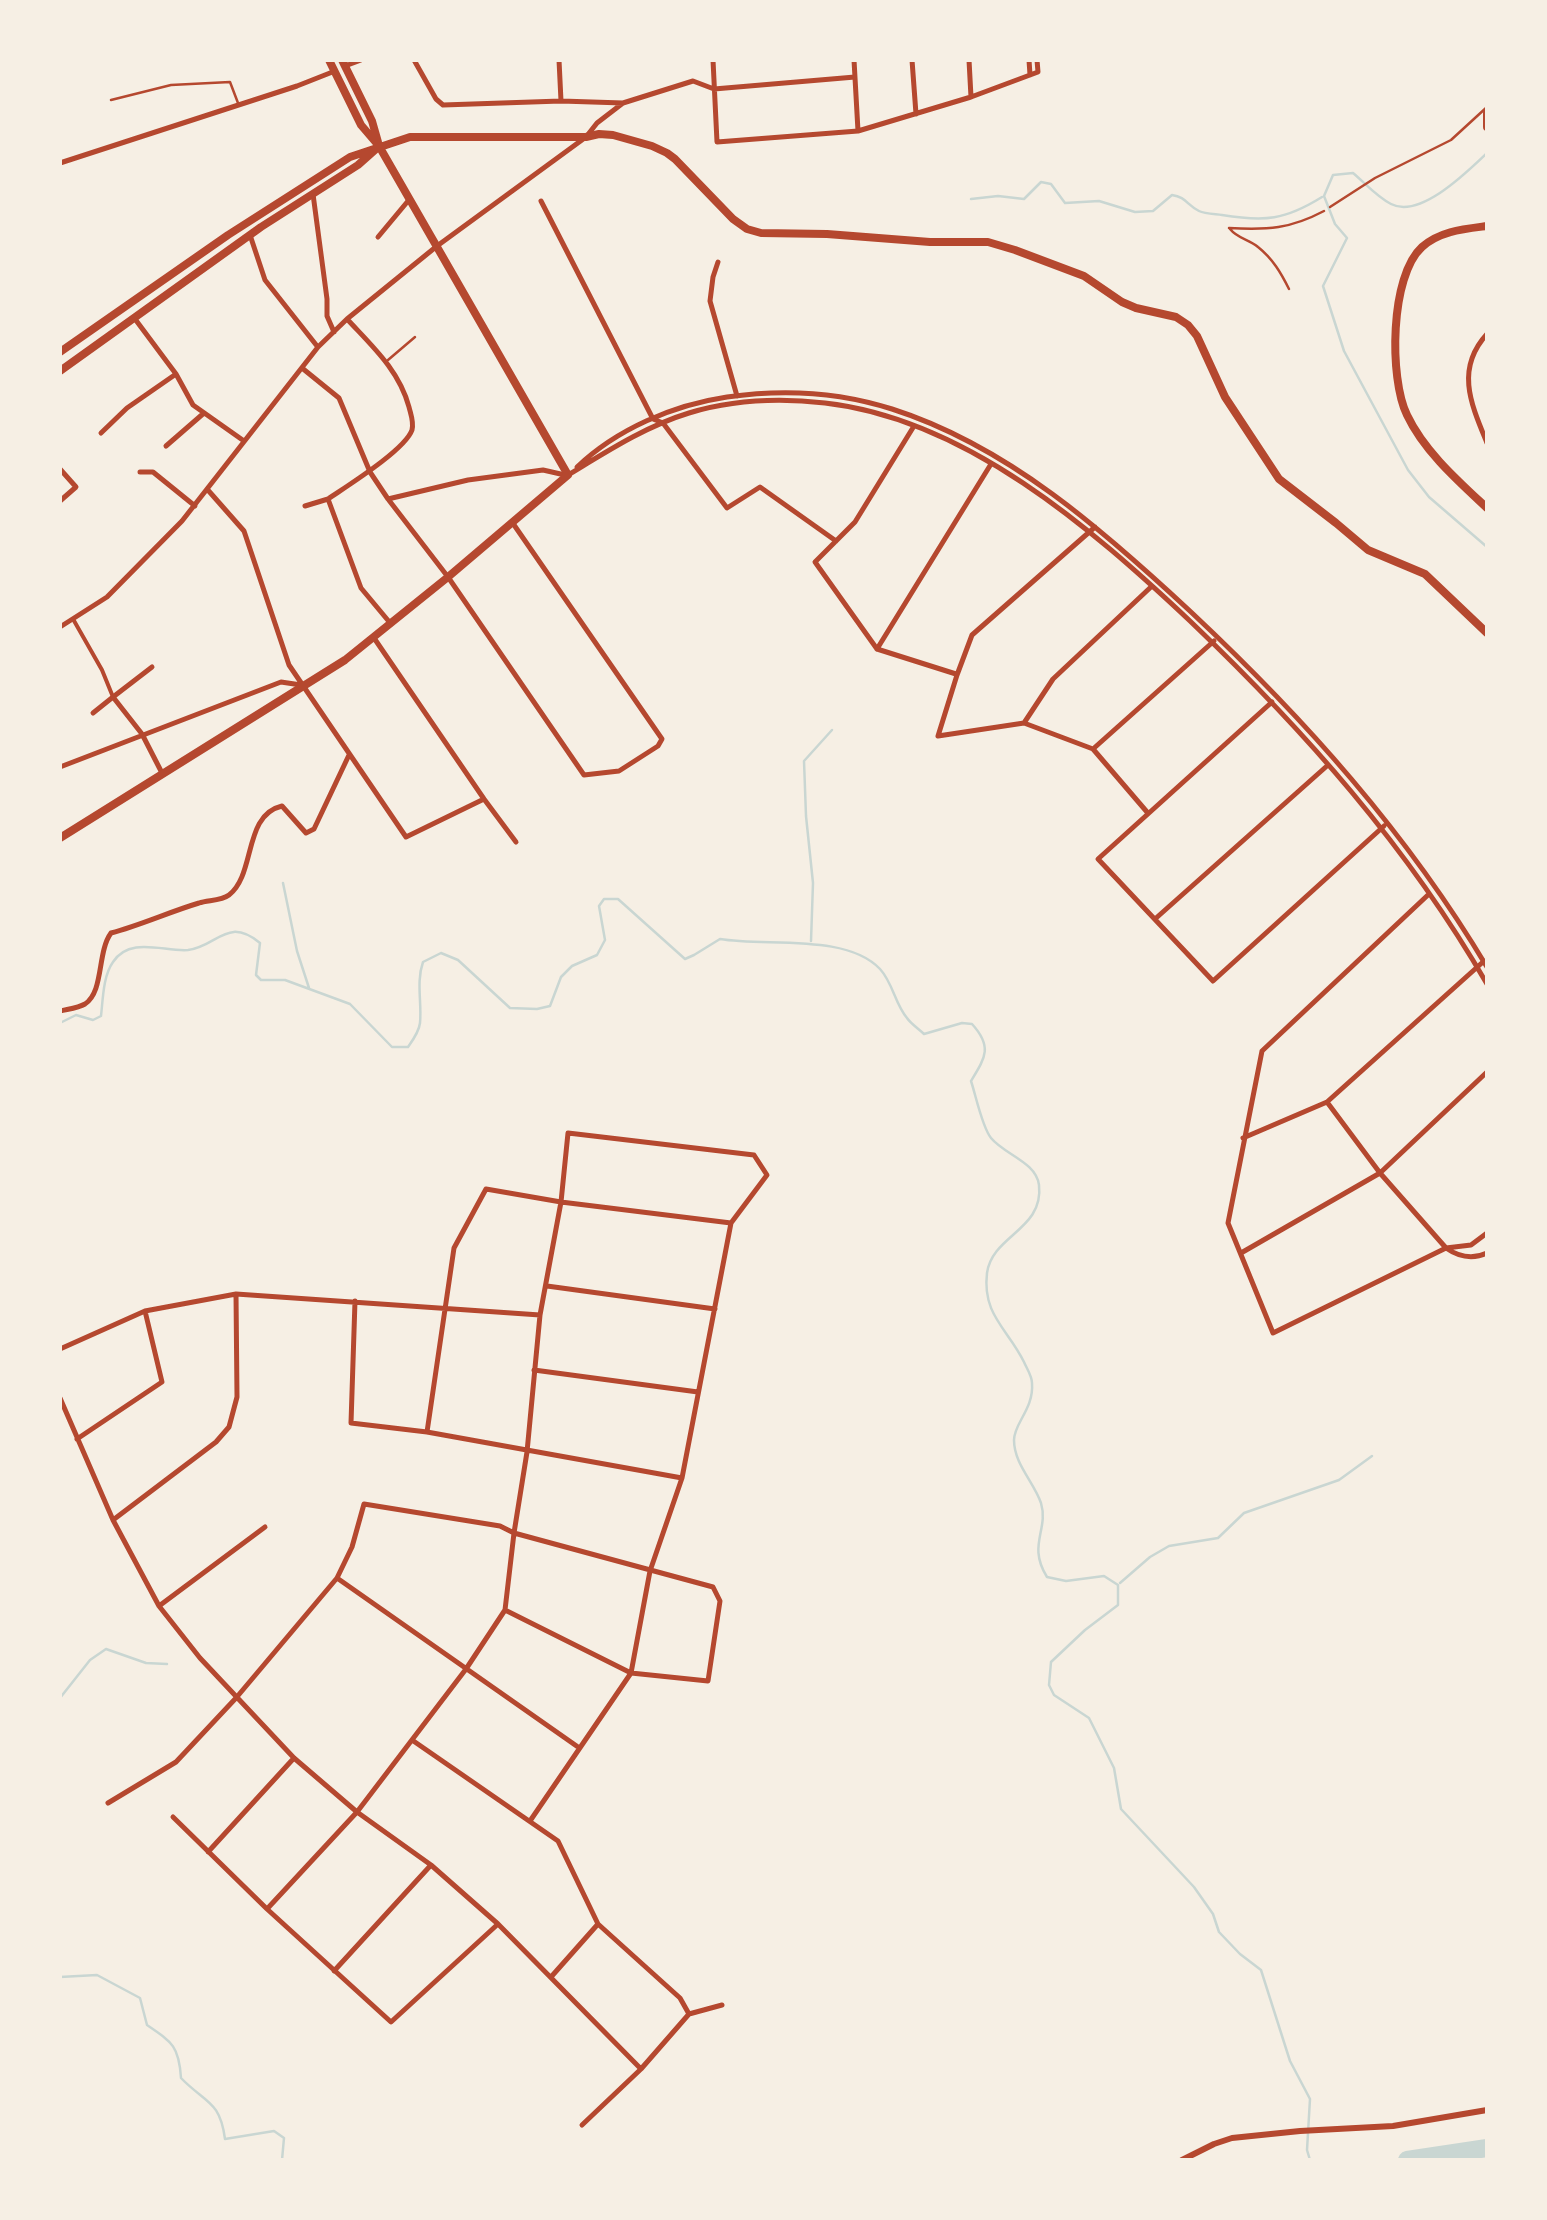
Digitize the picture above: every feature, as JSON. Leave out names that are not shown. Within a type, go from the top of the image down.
[{"type":"main road","points":[[328,60],[360,125],[380,146]]},
{"type":"main road","points":[[60,838],[345,660],[568,475],[380,146],[343,63]]},
{"type":"main road","points":[[1487,110],[1487,127]]},
{"type":"main road","points":[[60,352],[173,272],[350,157],[410,137],[613,135],[652,146],[675,159],[747,229],[761,233],[988,242],[1084,276],[1136,308],[1176,317],[1197,336],[1225,397],[1279,479],[1368,550],[1426,574],[1487,634]]},
{"type":"main road","points":[[60,371],[380,146]]},
{"type":"main road","points":[[1487,226],[1435,238],[1409,263],[1399,308],[1395,367],[1401,401],[1418,434],[1487,508]]},
{"type":"street","points":[[60,163],[316,80],[343,63],[361,60]]},
{"type":"street","points":[[414,60],[443,105],[623,103],[692,81],[714,89],[854,78]]},
{"type":"street","points":[[559,60],[562,101]]},
{"type":"street","points":[[713,60],[718,142],[858,130],[971,98],[1038,72],[1037,60]]},
{"type":"street","points":[[854,60],[858,130]]},
{"type":"street","points":[[912,60],[916,114]]},
{"type":"street","points":[[969,60],[971,98]]},
{"type":"street","points":[[1029,60],[1030,75]]},
{"type":"street","points":[[60,627],[107,597],[195,506],[318,347],[347,319],[437,246],[586,137],[623,103]]},
{"type":"street","points":[[313,194],[327,316],[334,332]]},
{"type":"street","points":[[378,237],[410,199]]},
{"type":"street","points":[[541,201],[653,419],[664,423],[727,508],[760,487],[836,541]]},
{"type":"street","points":[[250,234],[265,280],[318,347]]},
{"type":"street","points":[[718,262],[710,301],[737,396]]},
{"type":"street","points":[[133,317],[176,374],[193,405],[244,442]]},
{"type":"street","points":[[305,506],[328,499],[370,472],[410,434],[414,425],[404,388],[387,362],[347,319]]},
{"type":"street","points":[[1487,334],[1470,357],[1468,384],[1487,443]]},
{"type":"street","points":[[302,368],[339,398],[370,472],[448,577],[584,775],[619,771],[658,746],[662,739],[512,522]]},
{"type":"street","points":[[101,434],[126,408],[176,374]]},
{"type":"street","points":[[568,475],[614,439],[680,408],[737,396],[796,393],[892,409],[1038,484],[1155,584],[1335,758],[1389,822],[1487,984]]},
{"type":"street","points":[[388,499],[468,480],[543,470],[568,475],[664,423],[724,406],[792,401],[850,406],[917,422]]},
{"type":"street","points":[[166,446],[204,413]]},
{"type":"street","points":[[917,422],[855,522],[815,562],[877,649],[957,675]]},
{"type":"street","points":[[877,649],[993,461]]},
{"type":"street","points":[[60,469],[76,486],[60,501]]},
{"type":"street","points":[[140,472],[153,472],[195,506]]},
{"type":"street","points":[[207,488],[244,531],[289,665],[406,837],[484,799]]},
{"type":"street","points":[[328,499],[361,588],[391,624]]},
{"type":"street","points":[[1092,530],[972,635],[938,736],[1024,724],[1093,749],[1147,812]]},
{"type":"street","points":[[1024,724],[1053,679],[1155,584]]},
{"type":"street","points":[[74,619],[113,697],[142,734],[163,776]]},
{"type":"street","points":[[374,638],[516,842]]},
{"type":"street","points":[[1093,749],[1215,640]]},
{"type":"street","points":[[92,713],[152,667]]},
{"type":"street","points":[[60,768],[281,682],[304,686]]},
{"type":"street","points":[[1243,1138],[1327,1102],[1486,964],[1382,828],[1275,699]]},
{"type":"street","points":[[1275,699],[1098,859],[1213,981],[1389,822]]},
{"type":"street","points":[[60,1011],[84,1005],[93,996],[103,944],[110,933],[226,898],[241,882],[254,836],[265,816],[276,807],[282,806],[306,833],[314,828],[350,755]]},
{"type":"street","points":[[1155,919],[1335,758]]},
{"type":"street","points":[[1431,891],[1262,1051],[1228,1224],[1273,1332],[1446,1248],[1471,1246],[1487,1233]]},
{"type":"street","points":[[1241,1253],[1380,1173],[1487,1072]]},
{"type":"street","points":[[1327,1102],[1380,1173],[1446,1248],[1457,1256],[1487,1253]]},
{"type":"street","points":[[267,1909],[357,1812],[466,1669],[505,1610],[528,1452],[540,1315],[562,1202],[568,1132],[754,1155],[767,1175],[731,1223],[682,1478],[650,1572],[631,1674],[530,1821]]},
{"type":"street","points":[[427,1432],[454,1248],[486,1189],[731,1223]]},
{"type":"street","points":[[547,1286],[715,1309]]},
{"type":"street","points":[[60,1349],[145,1312],[236,1294],[540,1315]]},
{"type":"street","points":[[113,1520],[216,1442],[229,1427],[237,1397],[236,1294]]},
{"type":"street","points":[[355,1301],[352,1423],[427,1432],[682,1478]]},
{"type":"street","points":[[77,1439],[162,1382],[145,1312]]},
{"type":"street","points":[[534,1370],[698,1392]]},
{"type":"street","points":[[60,1398],[113,1520],[159,1606],[200,1658],[294,1758],[498,1924],[641,2068]]},
{"type":"street","points":[[108,1803],[176,1762],[236,1698],[337,1578],[352,1547],[364,1504],[500,1526],[713,1588],[720,1601],[708,1681],[631,1674],[505,1610]]},
{"type":"street","points":[[159,1606],[264,1527]]},
{"type":"street","points":[[337,1578],[578,1748]]},
{"type":"street","points":[[412,1740],[558,1840],[598,1924],[680,1998],[689,2014]]},
{"type":"street","points":[[208,1852],[294,1758]]},
{"type":"street","points":[[173,1817],[392,2022],[498,1924]]},
{"type":"street","points":[[334,1971],[430,1865]]},
{"type":"street","points":[[551,1977],[598,1924]]},
{"type":"street","points":[[582,2125],[689,2014],[722,2005]]},
{"type":"street","points":[[1182,2160],[1232,2138],[1406,2124],[1487,2110]]},
{"type":"lane","points":[[111,100],[170,85],[230,82],[238,105]]},
{"type":"lane","points":[[1330,207],[1375,178],[1450,140],[1487,110]]},
{"type":"lane","points":[[1290,288],[1276,264],[1254,244],[1234,236],[1229,228],[1268,230],[1300,224],[1324,211]]},
{"type":"lane","points":[[387,362],[416,337]]},
{"type":"waterway","points":[[1487,153],[1442,191],[1403,207],[1386,201],[1353,173],[1333,175],[1324,196],[1335,224],[1347,238],[1323,286],[1344,351],[1408,470],[1429,497],[1487,547]]},
{"type":"waterway","points":[[971,199],[1024,199],[1041,182],[1051,184],[1065,203],[1099,201],[1135,212],[1153,211],[1172,195],[1204,213],[1263,218],[1285,215],[1322,197]]},
{"type":"waterway","points":[[811,941],[813,883],[804,761],[832,730]]},
{"type":"waterway","points":[[283,883],[309,988]]},
{"type":"waterway","points":[[60,1023],[76,1015],[93,1020],[101,1016],[110,968],[129,949],[188,950],[239,932],[260,943],[256,975],[261,980],[285,980],[350,1004],[392,1047],[408,1047],[420,1023],[423,962],[441,953],[458,960],[510,1008],[550,1006],[561,977],[572,966],[597,955],[605,940],[599,906],[604,899],[618,899],[685,959],[720,939],[847,950],[880,969],[903,1012],[924,1034],[962,1023],[972,1024],[985,1046],[971,1081],[985,1127],[997,1144],[1032,1170],[1039,1185],[1034,1212],[991,1260],[986,1288],[992,1311],[1032,1380],[1030,1400],[1014,1440],[1017,1457],[1041,1503],[1041,1566],[1047,1577],[1066,1581],[1104,1576],[1118,1585],[1118,1605],[1051,1662],[1049,1685],[1054,1695],[1089,1718],[1114,1768],[1121,1809],[1194,1887],[1213,1914],[1219,1932],[1261,1970],[1290,2061],[1310,2099],[1310,2160]]},
{"type":"waterway","points":[[1120,1583],[1169,1546],[1218,1538],[1244,1513],[1339,1480],[1372,1456]]},
{"type":"waterway","points":[[60,1698],[90,1660],[106,1649],[146,1663],[167,1664]]},
{"type":"waterway","points":[[60,1977],[97,1975],[140,1998],[147,2025],[173,2046],[181,2078],[215,2109],[225,2139],[274,2131],[284,2138],[282,2160]]},
{"type":"waterway","points":[[1407,2160],[1487,2148]]}]
